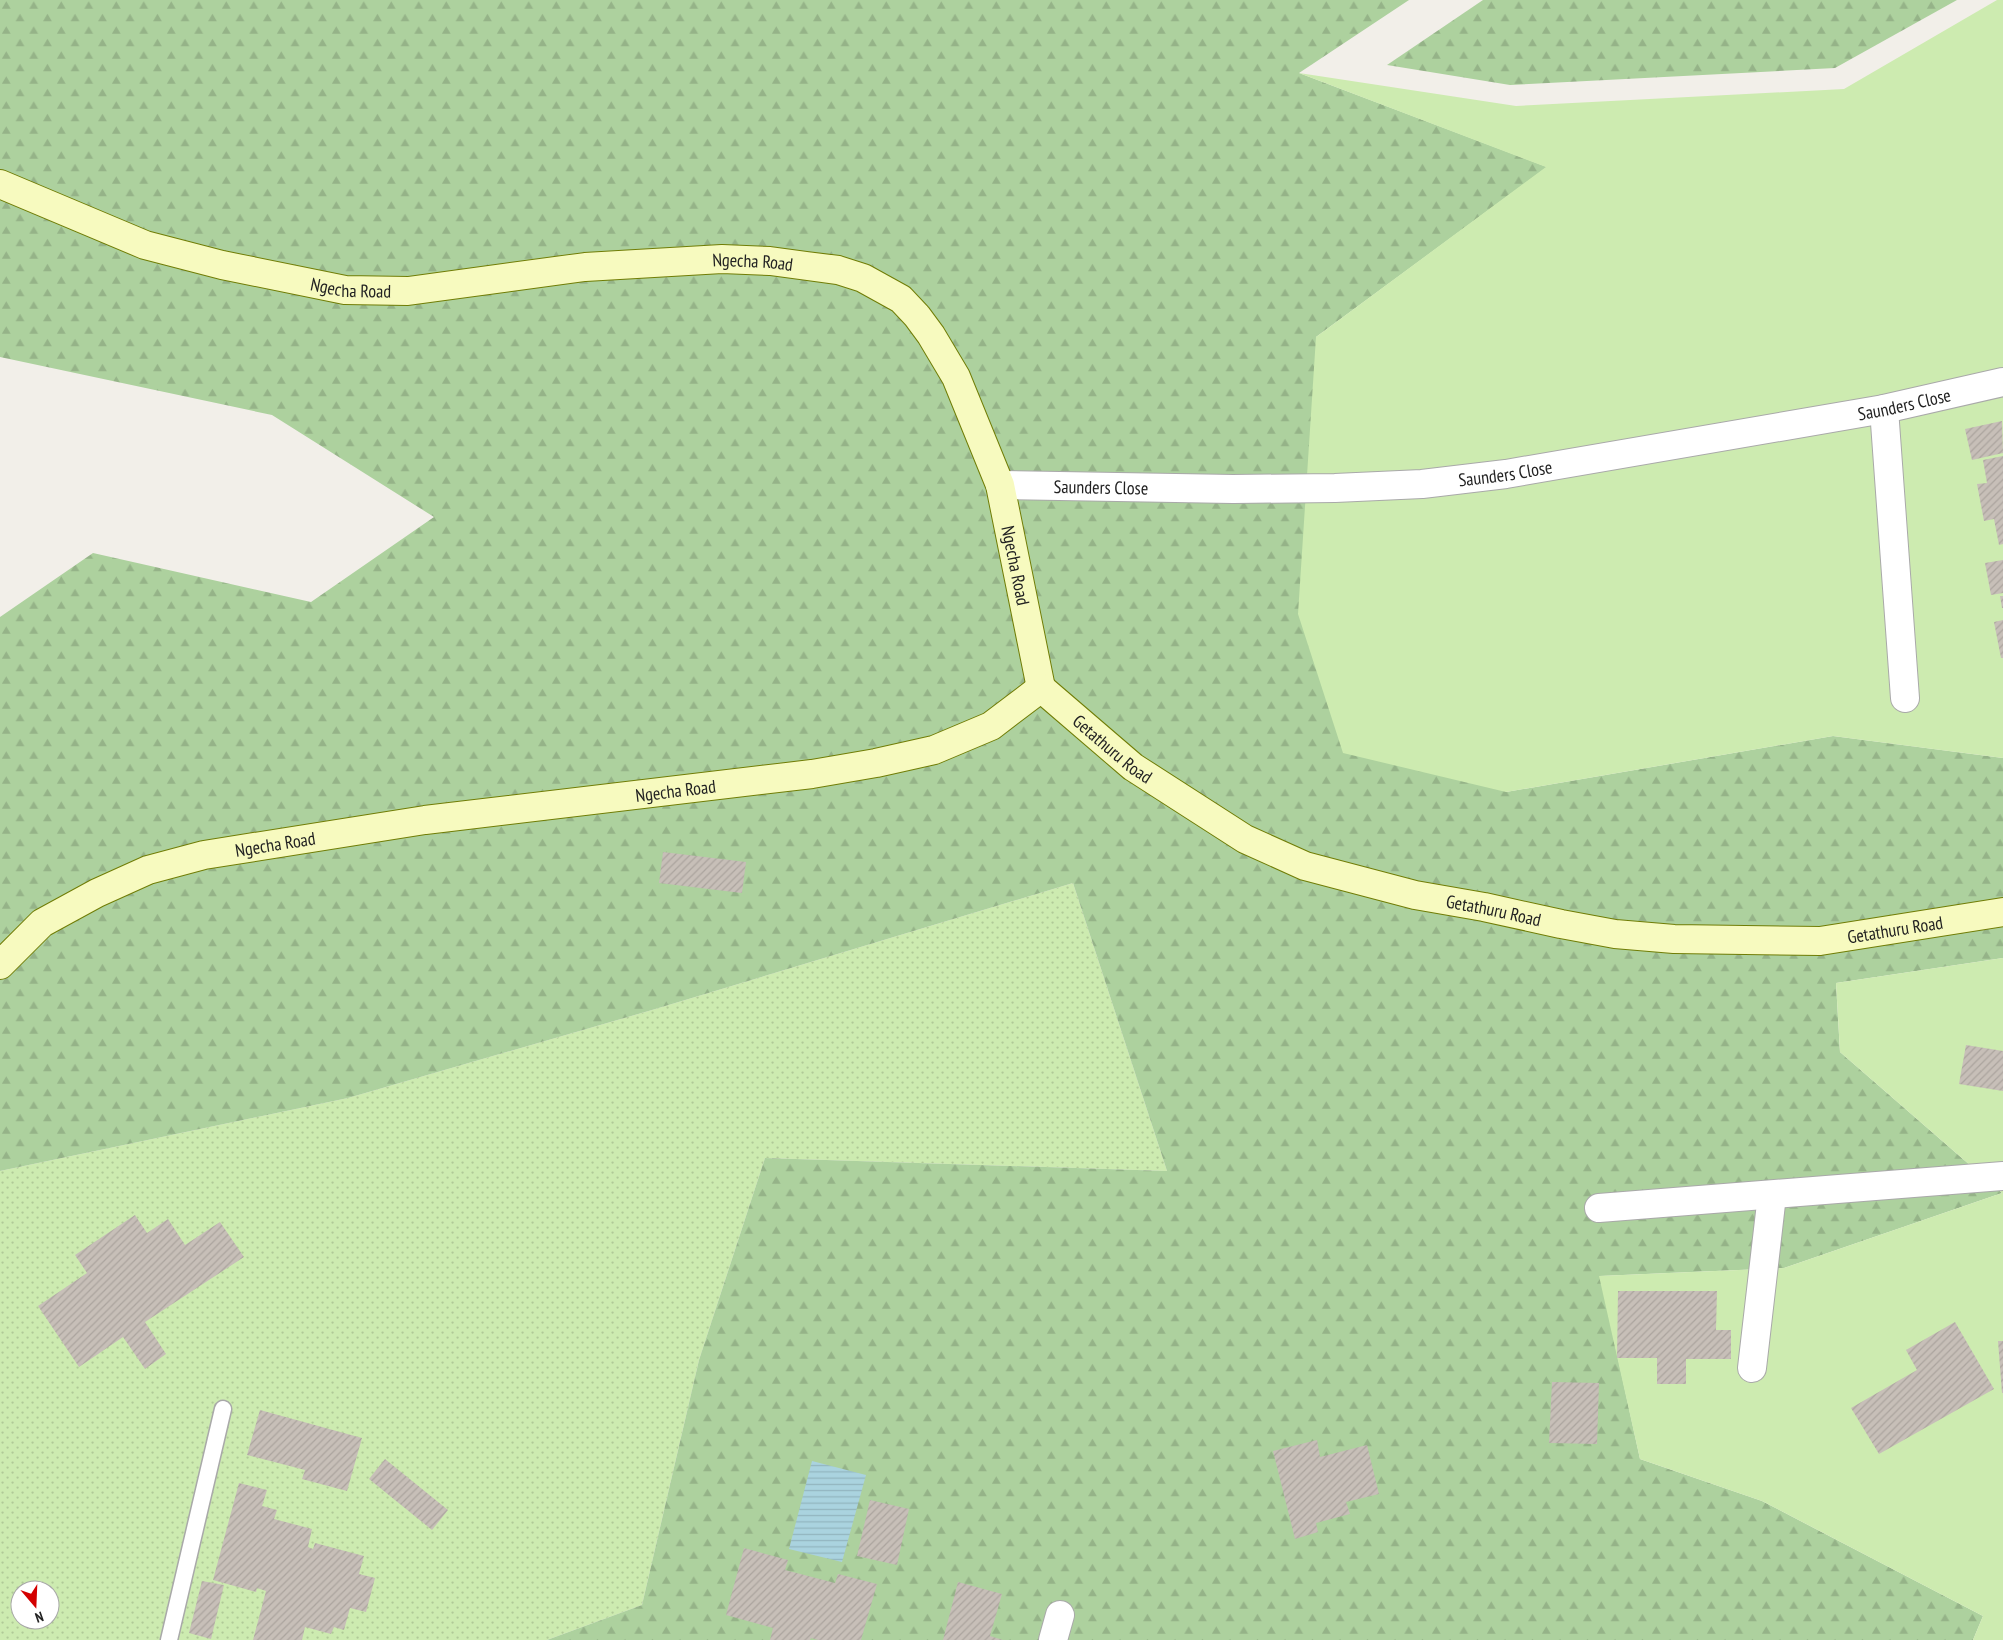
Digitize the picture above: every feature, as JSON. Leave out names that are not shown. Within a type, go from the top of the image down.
[{"type":"main road","name":"Ngecha Road","points":[[0,184],[145,245],[222,265],[345,290],[408,291],[585,267],[722,259],[838,270],[863,278],[901,299],[931,335],[956,377],[1000,485],[1041,688],[991,726],[934,750],[876,763],[812,774],[425,820],[204,855],[148,870],[97,893],[42,923],[6,951]]},
{"type":"main road","name":"Getathuru Road","points":[[1041,688],[1133,767],[1245,839],[1305,866],[1415,895],[1615,934],[1674,939],[1820,941],[2003,912]]},
{"type":"street","name":"Saunders Close","points":[[1000,485],[1243,489],[1334,488],[1422,484],[1506,474],[1884,409],[2003,382]]},
{"type":"street","points":[[1884,409],[1905,698]]},
{"type":"street","points":[[1598,1208],[2003,1176]]},
{"type":"street","points":[[1752,1368],[1772,1195]]},
{"type":"lane","points":[[169,1640],[223,1409]]},
{"type":"green space","points":[[0,0],[1409,0],[1299,73],[1547,167],[1316,337],[1506,792],[1833,736],[2003,758],[2003,958],[1836,983],[1840,1052],[2002,1193],[1784,1268],[1600,1276],[1640,1459],[1762,1501],[1983,1616],[1973,1640],[547,1640],[642,1605],[699,1360],[765,1158],[1167,1171],[1073,883],[652,1010],[348,1098],[0,1171],[0,617],[93,553],[311,602],[434,517],[272,415],[0,357]]},
{"type":"green space","points":[[1483,0],[1957,0],[1835,68],[1510,85],[1387,65]]},
{"type":"green space","points":[[1997,0],[2003,0],[2003,758],[1833,736],[1506,792],[1343,753],[1298,614],[1316,337],[1546,167],[1299,73],[1516,106],[1844,89]]},
{"type":"green space","points":[[1073,883],[1167,1171],[765,1158],[699,1360],[642,1605],[547,1640],[0,1640],[0,1171],[348,1098],[652,1010]]},
{"type":"green space","points":[[2003,958],[2003,1640],[1973,1640],[1983,1616],[1762,1501],[1640,1459],[1599,1276],[1784,1268],[2002,1193],[1840,1052],[1836,983]]},
{"type":"water","points":[[812,1461],[866,1475],[842,1562],[789,1549]]},
{"type":"building","points":[[2002,421],[2003,453],[1972,460],[1965,429]]},
{"type":"building","points":[[2003,456],[2003,544],[1999,545],[1994,519],[1984,521],[1977,484],[1987,483],[1983,460]]},
{"type":"building","points":[[2003,560],[2003,593],[1991,595],[1985,563]]},
{"type":"building","points":[[2000,596],[2003,596],[2003,608],[2002,608]]},
{"type":"building","points":[[2003,620],[2003,658],[2001,658],[1994,622]]},
{"type":"building","points":[[663,852],[746,862],[742,893],[659,883]]},
{"type":"building","points":[[1966,1045],[2003,1051],[2003,1091],[1959,1084]]},
{"type":"building","points":[[135,1215],[147,1233],[168,1219],[185,1245],[220,1222],[244,1257],[145,1322],[166,1354],[145,1369],[123,1337],[79,1367],[38,1306],[87,1273],[75,1255]]},
{"type":"building","points":[[1618,1291],[1717,1291],[1716,1330],[1731,1330],[1731,1359],[1686,1359],[1686,1384],[1657,1384],[1657,1358],[1617,1358]]},
{"type":"building","points":[[1955,1322],[1994,1389],[1879,1454],[1851,1408],[1917,1370],[1906,1350]]},
{"type":"building","points":[[1998,1341],[2003,1341],[2003,1393],[2002,1393]]},
{"type":"building","points":[[1552,1382],[1599,1383],[1597,1444],[1549,1443]]},
{"type":"building","points":[[260,1410],[362,1438],[347,1491],[302,1479],[305,1470],[247,1455]]},
{"type":"building","points":[[1317,1440],[1320,1457],[1367,1445],[1379,1494],[1346,1502],[1350,1514],[1316,1523],[1318,1532],[1295,1539],[1273,1451]]},
{"type":"building","points":[[385,1459],[448,1510],[432,1530],[369,1479]]},
{"type":"building","points":[[239,1483],[267,1490],[262,1506],[277,1510],[274,1519],[312,1529],[308,1547],[313,1549],[315,1543],[364,1556],[359,1574],[375,1578],[366,1612],[350,1608],[344,1630],[334,1627],[331,1634],[305,1627],[302,1640],[253,1640],[266,1591],[257,1588],[256,1592],[213,1580]]},
{"type":"building","points":[[870,1500],[909,1509],[897,1565],[857,1556]]},
{"type":"building","points":[[744,1548],[788,1560],[785,1570],[835,1583],[838,1574],[877,1584],[861,1640],[818,1640],[811,1638],[810,1640],[770,1640],[773,1628],[726,1615]]},
{"type":"building","points":[[202,1581],[224,1585],[211,1639],[189,1633]]},
{"type":"building","points":[[958,1582],[1002,1594],[990,1636],[1003,1640],[943,1640]]}]
